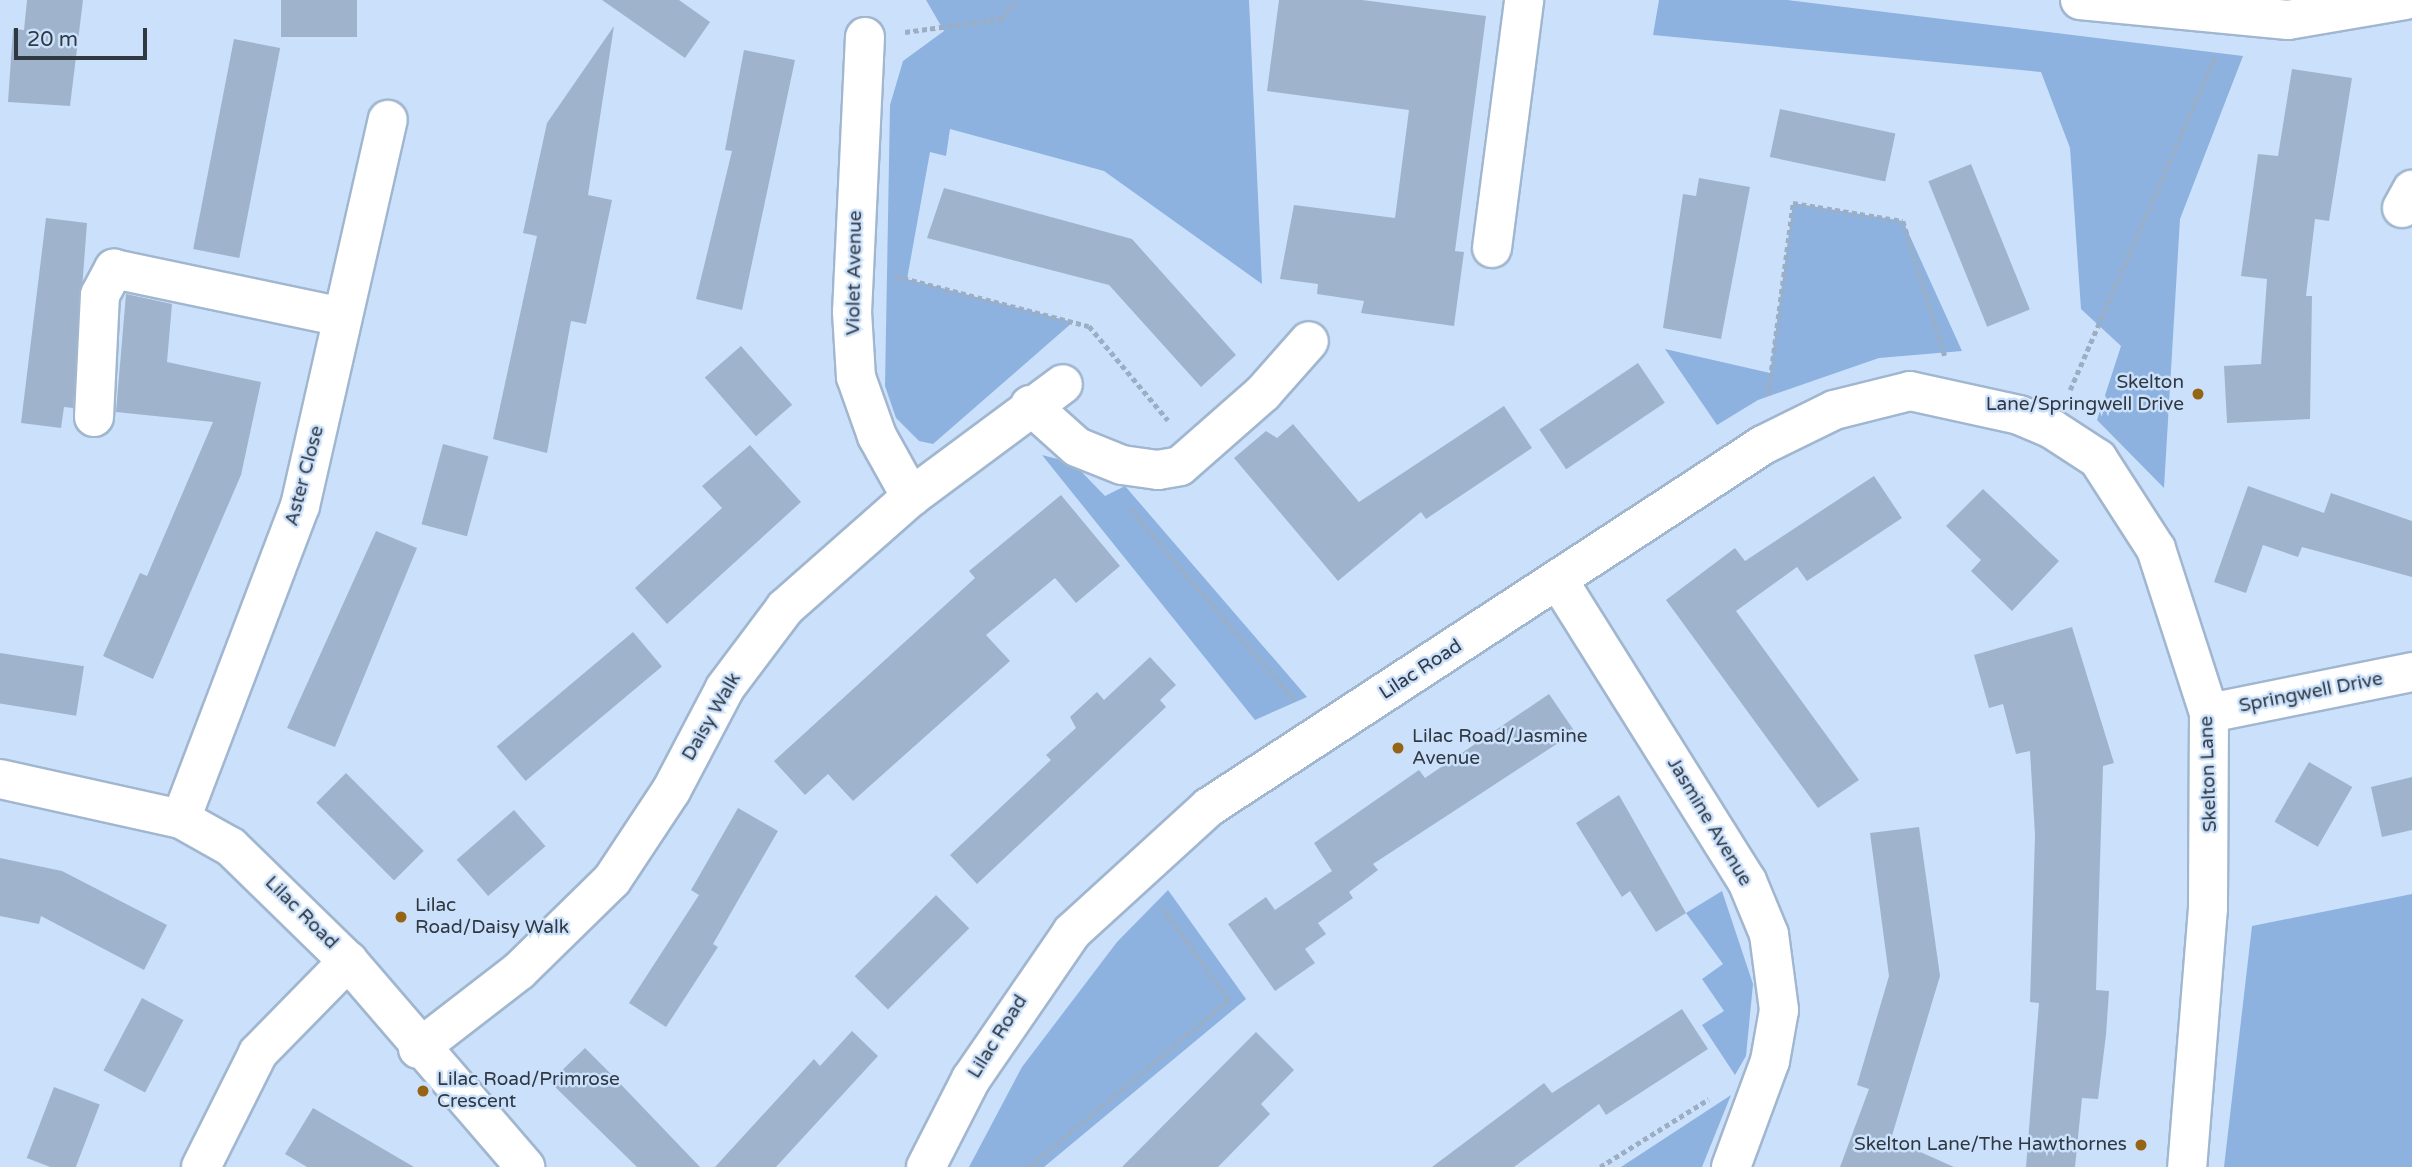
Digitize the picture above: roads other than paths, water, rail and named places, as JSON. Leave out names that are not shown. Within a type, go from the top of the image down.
[{"type":"street","points":[[1492,248],[1524,0]]},
{"type":"street","points":[[2080,0],[2232,19],[2343,15],[2404,0],[2412,30]]},
{"type":"street","name":"Violet Avenue","points":[[865,37],[853,265],[856,377],[877,436],[911,497]]},
{"type":"street","name":"Aster Close","points":[[181,819],[300,506],[388,120]]},
{"type":"street","points":[[94,417],[100,295],[114,269],[342,317]]},
{"type":"street","points":[[1030,405],[1077,447],[1122,465],[1158,470],[1196,454],[1309,341]]},
{"type":"street","name":"Daisy Walk","points":[[418,1049],[519,971],[612,880],[671,790],[725,688],[785,608],[911,497],[1030,405],[1063,384]]},
{"type":"street","name":"Lilac Road","points":[[926,1167],[971,1079],[1035,979],[1135,870],[1209,807],[1763,445],[1871,397],[1910,391],[1945,396],[2052,429]]},
{"type":"street","name":"Skelton Lane","points":[[2052,429],[2098,459],[2134,509],[2156,549],[2209,713],[2208,908],[2187,1167]]},
{"type":"street","name":"Jasmine Avenue","points":[[1558,580],[1747,881],[1769,933],[1777,977],[1774,1036],[1731,1167]]},
{"type":"street","name":"Springwell Drive","points":[[2209,713],[2412,672]]},
{"type":"street","name":"Lilac Road","points":[[0,779],[181,819],[231,847],[348,961],[418,1049],[525,1167]]},
{"type":"street","points":[[201,1167],[258,1053],[348,961]]},
{"type":"place","name":"Skelton Lane/Springwell Drive","points":[[2198,394]]},
{"type":"place","name":"Lilac Road/Jasmine Avenue","points":[[1398,748]]},
{"type":"place","name":"Lilac Road/Daisy Walk","points":[[401,917]]},
{"type":"place","name":"Lilac Road/Primrose Crescent","points":[[423,1091]]},
{"type":"place","name":"Skelton Lane/The Hawthornes","points":[[2141,1145]]}]
